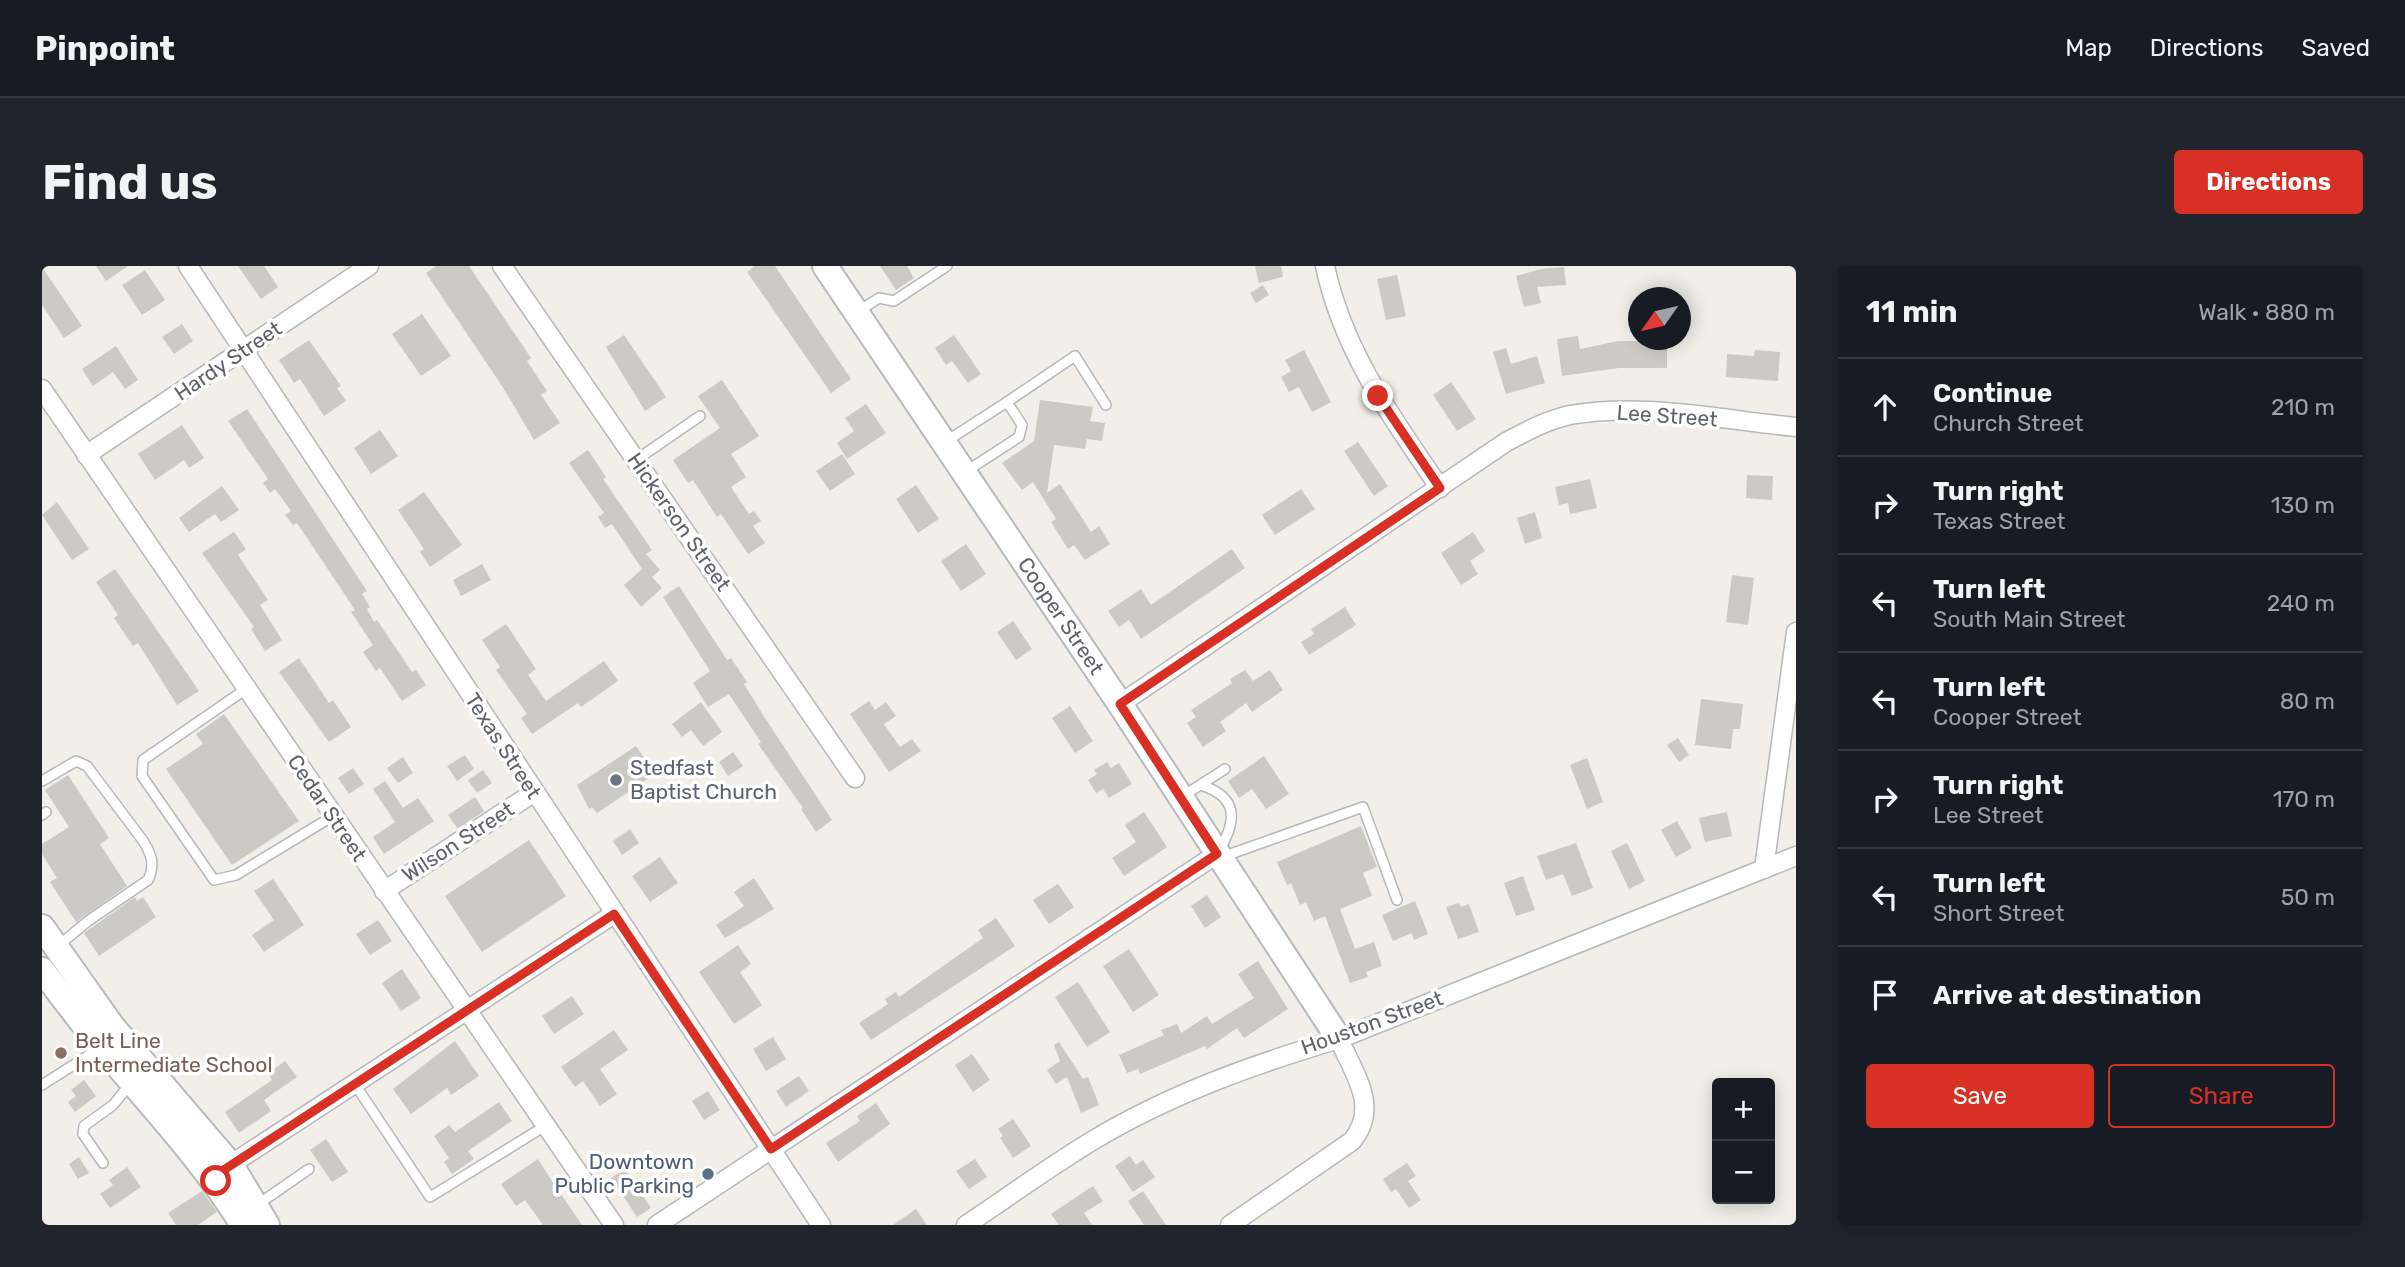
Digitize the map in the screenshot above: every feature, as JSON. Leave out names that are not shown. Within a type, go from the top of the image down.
[{"type":"street","name":"Hardy Street","points":[[86,455],[369,266]]},
{"type":"street","name":"Hickerson Street","points":[[502,266],[855,778]]},
{"type":"street","name":"Cooper Street","points":[[825,266],[1120,704],[1191,791],[1219,856],[1339,1039]]},
{"type":"street","points":[[1325,266],[1346,335],[1365,374],[1440,488]]},
{"type":"street","name":"Texas Street","points":[[193,268],[533,793],[821,1225]]},
{"type":"street","name":"Cedar Street","points":[[42,389],[614,1225]]},
{"type":"street","name":"Lee Street","points":[[1120,704],[1506,442],[1545,422],[1570,415],[1625,410],[1796,427]]},
{"type":"street","points":[[1764,869],[1796,632]]},
{"type":"street","name":"Wilson Street","points":[[384,891],[533,793]]},
{"type":"street","points":[[657,1225],[1219,856]]},
{"type":"street","name":"Houston Street","points":[[967,1225],[1093,1141],[1173,1099],[1278,1057],[1339,1039],[1796,856]]},
{"type":"street","points":[[222,1171],[464,1009],[614,914]]},
{"type":"street","points":[[42,927],[222,1171],[251,1218]]},
{"type":"street","points":[[42,970],[101,1047],[222,1171]]},
{"type":"street","points":[[1230,1225],[1352,1141],[1363,1128],[1366,1100],[1339,1039]]},
{"type":"lane","points":[[856,313],[880,298],[894,302],[947,266]]},
{"type":"lane","points":[[944,443],[1075,356],[1106,405]]},
{"type":"lane","points":[[964,473],[1019,437],[1022,425],[1007,402]]},
{"type":"lane","points":[[636,460],[700,416]]},
{"type":"lane","points":[[246,689],[143,760],[142,776],[214,880],[236,876],[333,816]]},
{"type":"lane","points":[[42,781],[76,761],[88,766],[144,842],[151,855],[153,870],[148,880],[88,921],[57,948]]},
{"type":"lane","points":[[1191,791],[1225,769]]},
{"type":"lane","points":[[1191,791],[1216,790],[1231,810],[1232,828],[1219,856]]},
{"type":"lane","points":[[1219,856],[1363,807],[1397,900]]},
{"type":"lane","points":[[42,1085],[101,1047]]},
{"type":"lane","points":[[103,1163],[83,1134],[84,1126],[113,1105],[132,1081]]},
{"type":"lane","points":[[354,1083],[430,1197],[545,1126]]},
{"type":"lane","points":[[251,1218],[309,1170]]},
{"type":"building","points":[[96,266],[128,266],[106,281]]},
{"type":"building","points":[[238,266],[264,266],[278,287],[261,299]]},
{"type":"building","points":[[436,266],[469,266],[531,358],[527,361],[547,391],[541,395],[560,423],[534,440],[504,389],[426,273]]},
{"type":"building","points":[[755,266],[775,266],[851,379],[831,393],[747,272]]},
{"type":"building","points":[[880,266],[907,266],[914,278],[896,290]]},
{"type":"building","points":[[1255,266],[1281,266],[1283,277],[1259,283]]},
{"type":"building","points":[[42,267],[82,326],[64,338],[42,305]]},
{"type":"building","points":[[1564,267],[1566,285],[1537,287],[1541,303],[1524,307],[1516,276],[1541,269]]},
{"type":"building","points":[[145,270],[165,300],[142,315],[122,285]]},
{"type":"building","points":[[1397,275],[1406,316],[1386,320],[1377,279]]},
{"type":"building","points":[[1263,285],[1269,295],[1256,303],[1250,293]]},
{"type":"building","points":[[422,314],[451,356],[421,376],[392,334]]},
{"type":"building","points":[[182,324],[193,341],[174,354],[162,337]]},
{"type":"building","points":[[624,335],[666,397],[645,411],[606,347]]},
{"type":"building","points":[[954,335],[981,374],[968,383],[952,361],[946,365],[935,348]]},
{"type":"building","points":[[1578,336],[1580,349],[1628,341],[1628,350],[1667,350],[1667,368],[1619,368],[1562,376],[1557,339]]},
{"type":"building","points":[[309,340],[341,386],[337,388],[346,401],[324,416],[300,379],[294,383],[279,360]]},
{"type":"building","points":[[116,346],[138,380],[125,389],[113,372],[93,386],[82,369]]},
{"type":"building","points":[[1506,348],[1511,364],[1537,356],[1545,383],[1506,394],[1493,352]]},
{"type":"building","points":[[1304,350],[1331,402],[1312,412],[1299,387],[1289,392],[1281,377],[1291,371],[1285,360]]},
{"type":"building","points":[[1755,350],[1780,352],[1778,381],[1726,377],[1727,354],[1754,356]]},
{"type":"building","points":[[722,380],[759,436],[731,454],[746,477],[731,487],[749,514],[754,511],[761,521],[753,526],[765,543],[748,554],[721,514],[717,517],[693,480],[688,483],[673,460],[720,428],[698,396]]},
{"type":"building","points":[[1451,382],[1476,419],[1457,431],[1433,395]]},
{"type":"building","points":[[1040,400],[1093,407],[1090,421],[1105,423],[1102,441],[1087,439],[1085,449],[1054,445],[1047,493],[1060,484],[1091,532],[1099,526],[1110,544],[1085,560],[1074,545],[1068,549],[1051,522],[1056,519],[1033,482],[1022,490],[1002,463],[1034,441]]},
{"type":"building","points":[[866,404],[886,433],[847,459],[837,443],[854,431],[845,418]]},
{"type":"building","points":[[247,409],[367,591],[362,594],[370,607],[367,609],[374,622],[377,620],[412,672],[416,670],[426,685],[402,701],[380,668],[376,671],[363,652],[373,645],[351,612],[355,610],[297,523],[293,525],[285,515],[291,511],[275,489],[270,493],[263,483],[268,479],[228,421]]},
{"type":"building","points":[[182,425],[204,458],[189,468],[184,460],[155,480],[138,454]]},
{"type":"building","points":[[380,430],[398,456],[371,474],[354,448]]},
{"type":"building","points":[[1358,442],[1388,486],[1374,496],[1344,451]]},
{"type":"building","points":[[588,450],[606,477],[603,479],[652,550],[646,554],[660,570],[652,577],[662,588],[641,607],[624,585],[642,569],[612,524],[605,528],[598,517],[604,513],[569,463]]},
{"type":"building","points":[[842,454],[855,474],[830,491],[816,471]]},
{"type":"building","points":[[1747,475],[1773,476],[1772,500],[1746,498]]},
{"type":"building","points":[[1590,479],[1597,508],[1570,514],[1568,503],[1559,505],[1555,487]]},
{"type":"building","points":[[916,485],[939,519],[918,533],[896,499]]},
{"type":"building","points":[[222,486],[239,510],[221,522],[215,514],[189,532],[179,518]]},
{"type":"building","points":[[1301,489],[1315,509],[1275,535],[1262,515]]},
{"type":"building","points":[[424,492],[462,545],[430,567],[420,552],[424,549],[398,510]]},
{"type":"building","points":[[57,502],[89,549],[72,560],[42,515]]},
{"type":"building","points":[[1535,512],[1542,538],[1525,544],[1517,518]]},
{"type":"building","points":[[234,532],[246,549],[238,555],[268,600],[260,605],[282,640],[265,651],[251,629],[254,627],[202,553]]},
{"type":"building","points":[[1473,532],[1485,551],[1470,561],[1478,574],[1461,585],[1441,553]]},
{"type":"building","points":[[966,544],[986,574],[961,591],[941,561]]},
{"type":"building","points":[[1232,549],[1245,568],[1141,639],[1129,620],[1119,627],[1108,611],[1141,589],[1151,605]]},
{"type":"building","points":[[482,564],[491,580],[461,596],[453,580]]},
{"type":"building","points":[[115,569],[199,691],[177,705],[138,643],[133,646],[114,618],[118,615],[96,582]]},
{"type":"building","points":[[1732,575],[1754,578],[1748,625],[1726,622]]},
{"type":"building","points":[[679,586],[727,660],[731,658],[747,682],[744,684],[832,820],[816,832],[801,809],[803,808],[758,744],[761,742],[729,694],[708,707],[693,683],[710,671],[663,597]]},
{"type":"building","points":[[1345,607],[1356,625],[1309,655],[1301,642],[1314,634],[1311,629]]},
{"type":"building","points":[[1013,621],[1032,649],[1016,660],[997,632]]},
{"type":"building","points":[[506,624],[536,669],[528,675],[546,701],[604,661],[618,681],[581,707],[578,703],[532,734],[521,718],[527,714],[496,670],[500,667],[482,640]]},
{"type":"building","points":[[299,658],[329,703],[333,700],[351,727],[329,742],[279,672]]},
{"type":"building","points":[[1245,670],[1253,681],[1270,670],[1283,690],[1252,712],[1246,703],[1220,722],[1226,731],[1203,747],[1187,723],[1196,717],[1191,710],[1232,683],[1230,679]]},
{"type":"building","points":[[1701,699],[1743,704],[1740,729],[1733,729],[1731,749],[1695,745]]},
{"type":"building","points":[[869,701],[875,710],[886,702],[896,716],[884,724],[900,747],[912,739],[921,751],[889,772],[850,714]]},
{"type":"building","points":[[701,702],[722,732],[703,746],[691,730],[682,737],[672,724]]},
{"type":"building","points":[[1070,706],[1093,741],[1075,753],[1052,718]]},
{"type":"building","points":[[224,714],[299,821],[232,865],[166,769],[203,744],[196,734]]},
{"type":"building","points":[[1678,738],[1689,755],[1679,762],[1667,745]]},
{"type":"building","name":"Stedfast Baptist Church","points":[[636,746],[655,774],[597,813],[592,807],[589,809],[577,785]]},
{"type":"building","points":[[733,752],[743,766],[728,776],[719,762]]},
{"type":"building","points":[[465,755],[474,769],[457,781],[447,766]]},
{"type":"building","points":[[1264,756],[1289,794],[1266,809],[1252,789],[1239,798],[1228,781]]},
{"type":"building","points":[[403,757],[413,773],[398,783],[387,768]]},
{"type":"building","points":[[1587,758],[1603,802],[1587,809],[1570,765]]},
{"type":"building","points":[[1107,762],[1111,768],[1119,763],[1132,784],[1109,798],[1103,789],[1096,793],[1088,780],[1097,774],[1094,770]]},
{"type":"building","points":[[353,768],[364,784],[349,794],[338,778]]},
{"type":"building","points":[[483,770],[492,783],[477,793],[468,780]]},
{"type":"building","points":[[68,775],[109,838],[100,844],[127,886],[76,922],[50,882],[57,878],[42,854],[42,844],[69,827],[45,790]]},
{"type":"building","points":[[385,781],[403,808],[418,798],[434,821],[384,854],[373,837],[395,822],[373,789]]},
{"type":"building","points":[[475,797],[484,811],[458,829],[448,815]]},
{"type":"building","points":[[1144,812],[1167,847],[1124,876],[1112,858],[1136,842],[1125,825]]},
{"type":"building","points":[[1727,812],[1732,836],[1705,842],[1699,818]]},
{"type":"building","points":[[1677,821],[1692,848],[1676,857],[1661,830]]},
{"type":"building","points":[[1361,826],[1377,867],[1363,873],[1372,896],[1340,909],[1355,949],[1374,942],[1382,966],[1366,972],[1368,977],[1350,983],[1325,916],[1314,921],[1306,902],[1300,905],[1291,883],[1287,885],[1277,862]]},
{"type":"building","points":[[630,829],[639,843],[622,855],[613,841]]},
{"type":"building","points":[[529,840],[566,896],[482,952],[445,896]]},
{"type":"building","points":[[1576,843],[1593,888],[1572,896],[1563,874],[1546,880],[1537,856]]},
{"type":"building","points":[[1627,843],[1645,881],[1629,889],[1611,851]]},
{"type":"building","points":[[660,857],[678,883],[650,902],[632,876]]},
{"type":"building","points":[[1523,876],[1535,910],[1516,916],[1504,883]]},
{"type":"building","points":[[754,878],[774,909],[725,938],[716,925],[744,906],[734,892]]},
{"type":"building","points":[[273,879],[304,925],[264,952],[252,935],[274,920],[254,891]]},
{"type":"building","points":[[1058,884],[1074,907],[1049,924],[1033,900]]},
{"type":"building","points":[[1207,895],[1221,917],[1205,928],[1191,906]]},
{"type":"building","points":[[135,897],[137,901],[143,897],[156,917],[99,956],[84,933]]},
{"type":"building","points":[[1415,901],[1428,934],[1414,940],[1412,933],[1393,941],[1382,915]]},
{"type":"building","points":[[1459,903],[1461,907],[1469,904],[1479,932],[1458,939],[1446,907]]},
{"type":"building","points":[[996,918],[1015,946],[871,1040],[859,1023],[888,1004],[885,999],[896,992],[899,997],[983,938],[978,930]]},
{"type":"building","points":[[378,920],[392,941],[370,955],[356,934]]},
{"type":"building","points":[[738,945],[751,964],[740,972],[762,1005],[734,1024],[699,972]]},
{"type":"building","points":[[1129,949],[1159,995],[1133,1012],[1103,966]]},
{"type":"building","points":[[1258,961],[1288,1009],[1244,1038],[1237,1028],[1207,1049],[1205,1046],[1140,1074],[1138,1069],[1127,1073],[1119,1055],[1164,1035],[1161,1030],[1177,1024],[1181,1033],[1207,1016],[1212,1024],[1254,998],[1238,974]]},
{"type":"building","points":[[402,969],[421,998],[401,1011],[382,983]]},
{"type":"building","points":[[1078,982],[1110,1032],[1087,1047],[1055,997]]},
{"type":"building","points":[[572,996],[584,1014],[554,1034],[542,1016]]},
{"type":"building","points":[[614,1030],[628,1050],[600,1069],[617,1094],[600,1106],[583,1081],[575,1087],[561,1067]]},
{"type":"building","points":[[773,1037],[786,1059],[766,1071],[753,1049]]},
{"type":"building","points":[[455,1041],[479,1076],[451,1095],[447,1088],[411,1114],[393,1089]]},
{"type":"building","points":[[1059,1042],[1083,1079],[1088,1077],[1099,1105],[1081,1113],[1067,1077],[1056,1084],[1047,1070],[1060,1061],[1054,1045]]},
{"type":"building","points":[[972,1054],[990,1080],[973,1092],[955,1065]]},
{"type":"building","points":[[285,1061],[297,1077],[264,1100],[271,1111],[239,1133],[225,1112],[272,1080],[268,1073]]},
{"type":"building","points":[[799,1076],[809,1091],[786,1107],[776,1091]]},
{"type":"building","points":[[84,1080],[96,1096],[75,1112],[68,1102],[76,1096],[71,1090]]},
{"type":"building","points":[[708,1091],[720,1110],[704,1120],[692,1101]]},
{"type":"building","points":[[499,1102],[512,1121],[468,1151],[474,1159],[452,1174],[444,1162],[449,1158],[434,1136],[449,1125],[455,1132]]},
{"type":"building","points":[[876,1103],[890,1124],[838,1162],[826,1143],[860,1121],[857,1116]]},
{"type":"building","points":[[1013,1119],[1031,1146],[1013,1158],[1000,1138],[1003,1136],[998,1129]]},
{"type":"building","points":[[326,1139],[348,1172],[332,1182],[310,1150]]},
{"type":"building","points":[[1130,1156],[1136,1165],[1143,1160],[1155,1177],[1133,1192],[1115,1166]]},
{"type":"building","points":[[79,1157],[89,1173],[78,1179],[69,1164]]},
{"type":"building","points":[[538,1159],[582,1225],[543,1225],[525,1200],[516,1206],[501,1184]]},
{"type":"building","points":[[975,1159],[987,1177],[969,1189],[956,1171]]},
{"type":"building","points":[[1407,1163],[1416,1176],[1408,1181],[1421,1200],[1409,1208],[1396,1189],[1391,1192],[1383,1179]]},
{"type":"building","points":[[127,1167],[141,1187],[110,1208],[100,1194],[113,1185],[109,1180]]},
{"type":"building","points":[[625,1169],[651,1208],[637,1217],[611,1178]]},
{"type":"building","points":[[1093,1186],[1103,1201],[1084,1213],[1092,1225],[1059,1225],[1051,1214]]},
{"type":"building","points":[[202,1191],[217,1212],[198,1225],[176,1225],[168,1213]]},
{"type":"building","points":[[1143,1191],[1166,1225],[1144,1225],[1128,1201]]},
{"type":"building","points":[[916,1209],[927,1225],[893,1225]]},
{"type":"place","name":"Stedfast Baptist Church","points":[[616,780]]},
{"type":"place","name":"Belt Line Intermediate School","points":[[61,1053]]},
{"type":"place","name":"Downtown Public Parking","points":[[708,1174]]},
{"type":"route","points":[[216,1181],[213,1177],[464,1009],[614,914],[771,1149],[1217,854],[1120,704],[1440,488],[1378,396]]}]
